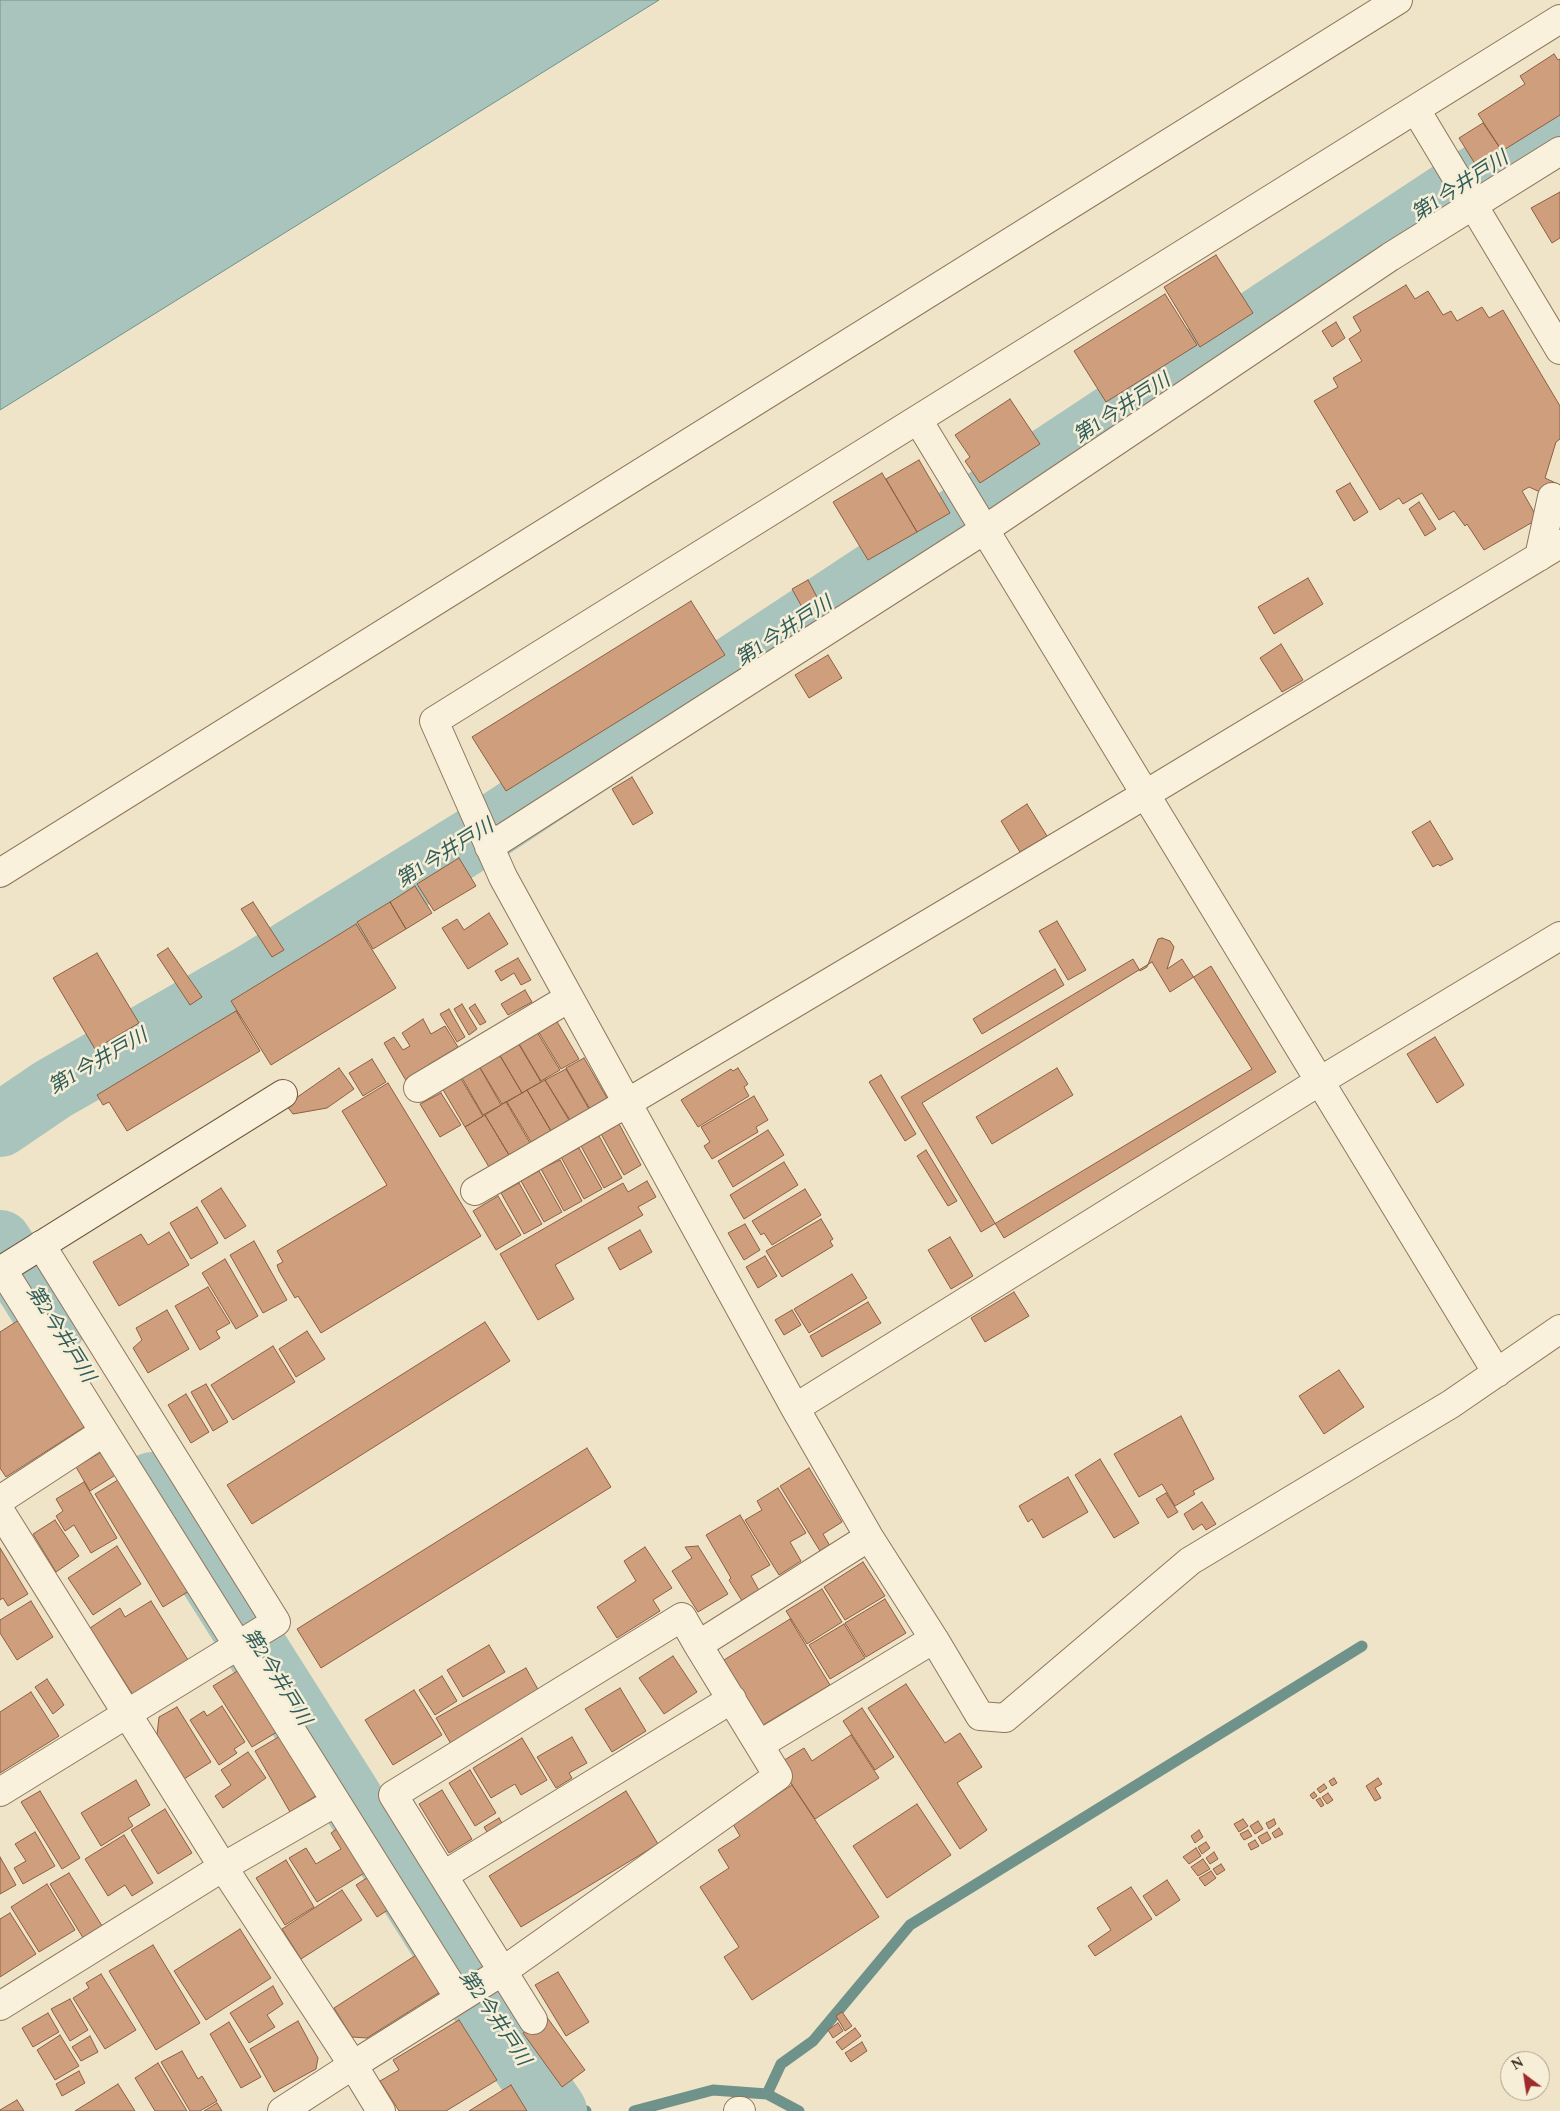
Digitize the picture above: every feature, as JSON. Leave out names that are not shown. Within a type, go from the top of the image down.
[{"type":"street","points":[[0,873],[1398,0]]},
{"type":"street","points":[[1560,19],[1417,111],[434,721],[503,877],[569,998],[795,1408],[869,1537],[980,1716],[1005,1718],[1190,1561],[1451,1404],[1560,1329]]},
{"type":"street","points":[[1417,111],[1560,350]]},
{"type":"street","points":[[489,846],[984,529],[1390,257],[1560,151]]},
{"type":"street","points":[[918,421],[1498,1372]]},
{"type":"street","points":[[475,1191],[628,1103],[1550,551],[1556,486]]},
{"type":"street","points":[[795,1408],[1320,1081],[1560,936]]},
{"type":"street","points":[[418,1088],[569,998]]},
{"type":"street","points":[[283,1094],[2,1269],[459,1998]]},
{"type":"street","points":[[0,1792],[276,1622],[40,1246]]},
{"type":"street","points":[[0,1500],[104,1432]]},
{"type":"street","points":[[0,1511],[223,1867],[381,2111]]},
{"type":"street","points":[[698,1645],[869,1537]]},
{"type":"street","points":[[282,2111],[503,1971],[778,1776],[682,1617],[393,1795],[444,1875],[503,1971],[533,2020]]},
{"type":"street","points":[[760,1745],[934,1639]]},
{"type":"street","points":[[444,1875],[732,1699]]},
{"type":"street","points":[[0,2006],[223,1867],[336,1802]]},
{"type":"water","points":[[0,0],[659,0],[0,410]]},
{"type":"building","points":[[1554,54],[1558,60],[1560,59],[1560,115],[1502,151],[1478,114],[1525,84],[1520,76]]},
{"type":"building","points":[[1483,123],[1502,151],[1477,167],[1459,138]]},
{"type":"building","points":[[1560,192],[1560,238],[1552,243],[1531,208]]},
{"type":"building","points":[[1216,255],[1253,313],[1200,347],[1164,287]]},
{"type":"building","points":[[1406,285],[1415,299],[1428,291],[1443,315],[1451,311],[1457,321],[1482,307],[1489,318],[1503,310],[1560,406],[1560,439],[1556,442],[1545,478],[1560,485],[1560,501],[1529,487],[1522,491],[1538,519],[1484,550],[1467,524],[1465,526],[1454,511],[1439,520],[1422,493],[1403,504],[1399,498],[1380,510],[1314,401],[1338,387],[1333,378],[1362,361],[1349,339],[1361,331],[1353,317]]},
{"type":"building","points":[[1165,294],[1197,345],[1106,402],[1074,351]]},
{"type":"building","points":[[1336,322],[1345,338],[1332,347],[1322,331]]},
{"type":"building","points":[[1010,399],[1040,444],[980,483],[965,461],[970,457],[955,435]]},
{"type":"building","points":[[919,460],[950,513],[917,532],[886,479]]},
{"type":"building","points":[[882,473],[917,532],[868,560],[833,502]]},
{"type":"building","points":[[1350,483],[1368,512],[1354,521],[1336,491]]},
{"type":"building","points":[[1419,502],[1436,529],[1425,536],[1409,509]]},
{"type":"building","points":[[1308,578],[1323,604],[1274,634],[1258,607]]},
{"type":"building","points":[[808,580],[817,597],[802,607],[792,589]]},
{"type":"building","points":[[691,601],[725,655],[506,791],[472,737]]},
{"type":"building","points":[[1281,644],[1303,680],[1282,692],[1260,658]]},
{"type":"building","points":[[828,655],[842,678],[809,698],[795,675]]},
{"type":"building","points":[[632,777],[653,813],[633,825],[612,789]]},
{"type":"building","points":[[1027,804],[1047,836],[1020,852],[1001,821]]},
{"type":"building","points":[[1430,821],[1453,859],[1440,866],[1438,864],[1433,867],[1412,832]]},
{"type":"building","points":[[459,858],[476,886],[434,911],[417,884]]},
{"type":"building","points":[[415,886],[432,913],[406,929],[390,902]]},
{"type":"building","points":[[253,902],[284,950],[272,957],[241,909]]},
{"type":"building","points":[[390,902],[406,929],[373,949],[357,922]]},
{"type":"building","points":[[489,913],[508,944],[468,969],[442,928],[457,919],[464,930]]},
{"type":"building","points":[[1057,921],[1086,970],[1068,980],[1039,931]]},
{"type":"building","points":[[356,924],[396,988],[271,1065],[231,1001]]},
{"type":"building","points":[[1162,938],[1170,941],[1174,947],[1167,969],[1182,959],[1252,1069],[981,1232],[901,1097],[1133,959],[1140,971],[1147,967],[1158,939]],"holes":[[[1057,1068],[1073,1095],[992,1144],[976,1117]]]},
{"type":"building","points":[[168,948],[202,997],[190,1005],[157,955]]},
{"type":"building","points":[[97,953],[139,1023],[95,1049],[53,978]]},
{"type":"building","points":[[518,958],[531,980],[521,985],[514,973],[501,981],[495,971]]},
{"type":"building","points":[[1152,962],[1170,992],[1211,966],[1276,1072],[1004,1238],[922,1103]]},
{"type":"building","points":[[1055,969],[1064,985],[982,1034],[973,1019]]},
{"type":"building","points":[[525,990],[532,1002],[508,1015],[501,1004]]},
{"type":"building","points":[[462,1004],[477,1029],[469,1035],[454,1009]]},
{"type":"building","points":[[475,1004],[486,1022],[480,1025],[469,1008]]},
{"type":"building","points":[[449,1009],[465,1037],[457,1042],[440,1014]]},
{"type":"building","points":[[236,1011],[260,1051],[127,1131],[109,1102],[103,1105],[97,1095]]},
{"type":"building","points":[[423,1019],[431,1034],[445,1026],[458,1047],[428,1065],[430,1069],[408,1084],[384,1043],[394,1037],[403,1050],[410,1046],[402,1033]]},
{"type":"building","points":[[556,1020],[579,1059],[561,1069],[538,1031]]},
{"type":"building","points":[[537,1032],[560,1070],[541,1081],[518,1042]]},
{"type":"building","points":[[1435,1037],[1464,1085],[1437,1103],[1407,1054]]},
{"type":"building","points":[[518,1043],[541,1082],[522,1093],[499,1054]]},
{"type":"building","points":[[499,1054],[522,1093],[502,1104],[479,1066]]},
{"type":"building","points":[[584,1058],[607,1098],[590,1109],[566,1068]]},
{"type":"building","points":[[372,1059],[386,1082],[363,1096],[349,1073]]},
{"type":"building","points":[[479,1066],[501,1105],[483,1115],[461,1076]]},
{"type":"building","points":[[339,1068],[354,1089],[327,1108],[293,1114],[286,1105]]},
{"type":"building","points":[[738,1068],[748,1084],[744,1087],[749,1096],[698,1127],[681,1100],[731,1069],[733,1071]]},
{"type":"building","points":[[566,1069],[589,1109],[570,1120],[545,1080]]},
{"type":"building","points":[[881,1075],[916,1134],[905,1141],[869,1082]]},
{"type":"building","points":[[460,1077],[483,1116],[465,1127],[442,1088]]},
{"type":"building","points":[[545,1080],[569,1120],[551,1131],[527,1090]]},
{"type":"building","points":[[388,1083],[481,1236],[321,1333],[298,1296],[295,1298],[279,1271],[277,1265],[283,1262],[277,1251],[387,1185],[342,1111]]},
{"type":"building","points":[[527,1090],[551,1131],[531,1142],[507,1102]]},
{"type":"building","points":[[441,1093],[461,1125],[440,1137],[420,1104]]},
{"type":"building","points":[[754,1096],[768,1120],[756,1127],[758,1132],[712,1159],[704,1146],[710,1142],[701,1127]]},
{"type":"building","points":[[506,1102],[530,1143],[509,1155],[485,1115]]},
{"type":"building","points":[[485,1115],[509,1155],[489,1167],[465,1127]]},
{"type":"building","points":[[619,1124],[641,1165],[624,1175],[601,1134]]},
{"type":"building","points":[[768,1130],[784,1155],[733,1187],[718,1161]]},
{"type":"building","points":[[599,1136],[622,1178],[604,1188],[581,1146]]},
{"type":"building","points":[[579,1148],[602,1189],[584,1199],[561,1157]]},
{"type":"building","points":[[926,1150],[957,1201],[948,1206],[917,1156]]},
{"type":"building","points":[[560,1160],[582,1201],[564,1211],[541,1169]]},
{"type":"building","points":[[784,1162],[798,1185],[744,1219],[730,1195]]},
{"type":"building","points":[[539,1171],[562,1212],[544,1222],[521,1181]]},
{"type":"building","points":[[647,1181],[656,1197],[638,1207],[643,1215],[555,1265],[574,1299],[538,1320],[500,1254],[623,1183],[628,1192]]},
{"type":"building","points":[[519,1183],[542,1224],[524,1234],[501,1193]]},
{"type":"building","points":[[221,1188],[246,1226],[225,1239],[201,1201]]},
{"type":"building","points":[[805,1189],[821,1215],[772,1245],[764,1233],[761,1235],[752,1221]]},
{"type":"building","points":[[498,1196],[521,1235],[496,1250],[473,1211]]},
{"type":"building","points":[[197,1207],[218,1243],[191,1259],[170,1223]]},
{"type":"building","points":[[821,1219],[833,1239],[830,1241],[833,1246],[782,1277],[766,1251]]},
{"type":"building","points":[[745,1224],[760,1250],[744,1260],[728,1233]]},
{"type":"building","points":[[640,1230],[652,1252],[620,1270],[608,1248]]},
{"type":"building","points":[[169,1232],[189,1265],[119,1306],[93,1262],[141,1234],[148,1245]]},
{"type":"building","points":[[950,1237],[973,1276],[951,1289],[928,1250]]},
{"type":"building","points":[[254,1241],[287,1300],[263,1313],[230,1255]]},
{"type":"building","points":[[765,1256],[777,1276],[758,1288],[746,1267]]},
{"type":"building","points":[[225,1259],[258,1316],[236,1329],[202,1273]]},
{"type":"building","points":[[852,1274],[867,1298],[809,1333],[794,1309]]},
{"type":"building","points":[[208,1287],[230,1323],[216,1331],[220,1338],[200,1350],[175,1306]]},
{"type":"building","points":[[1014,1292],[1029,1316],[985,1342],[971,1318]]},
{"type":"building","points":[[868,1302],[881,1323],[822,1357],[810,1336]]},
{"type":"building","points":[[167,1310],[189,1349],[148,1373],[133,1348],[142,1340],[136,1328]]},
{"type":"building","points":[[792,1310],[801,1325],[784,1335],[775,1320]]},
{"type":"building","points":[[22,1318],[89,1424],[6,1477],[0,1468],[0,1332]]},
{"type":"building","points":[[485,1322],[510,1361],[252,1524],[227,1485]]},
{"type":"building","points":[[307,1331],[325,1359],[296,1377],[279,1349]]},
{"type":"building","points":[[273,1346],[295,1382],[233,1420],[211,1385]]},
{"type":"building","points":[[1339,1370],[1364,1407],[1324,1434],[1299,1396]]},
{"type":"building","points":[[206,1384],[228,1422],[213,1431],[191,1392]]},
{"type":"building","points":[[186,1394],[209,1432],[191,1443],[168,1405]]},
{"type":"building","points":[[1181,1416],[1214,1479],[1193,1491],[1195,1494],[1175,1506],[1162,1484],[1139,1497],[1114,1454]]},
{"type":"building","points":[[587,1448],[611,1487],[321,1668],[297,1629]]},
{"type":"building","points":[[103,1451],[117,1474],[90,1491],[76,1467]]},
{"type":"building","points":[[1100,1459],[1139,1523],[1114,1538],[1075,1475]]},
{"type":"building","points":[[809,1468],[842,1522],[823,1534],[830,1546],[820,1551],[780,1486]]},
{"type":"building","points":[[126,1475],[194,1588],[163,1607],[95,1494]]},
{"type":"building","points":[[1068,1477],[1088,1512],[1043,1538],[1032,1519],[1028,1522],[1019,1506]]},
{"type":"building","points":[[84,1482],[117,1538],[91,1553],[74,1525],[65,1531],[56,1516],[63,1511],[56,1499]]},
{"type":"building","points":[[778,1488],[806,1533],[790,1542],[801,1561],[779,1575],[745,1520],[762,1510],[757,1501]]},
{"type":"building","points":[[1166,1493],[1178,1512],[1168,1518],[1156,1499]]},
{"type":"building","points":[[1202,1502],[1216,1524],[1206,1530],[1202,1524],[1193,1530],[1184,1514]]},
{"type":"building","points":[[740,1515],[770,1565],[751,1576],[761,1594],[744,1604],[729,1580],[731,1578],[706,1535]]},
{"type":"building","points":[[55,1520],[79,1556],[56,1572],[33,1534]]},
{"type":"building","points":[[117,1546],[141,1584],[93,1615],[68,1578]]},
{"type":"building","points":[[698,1546],[728,1594],[698,1612],[672,1571],[692,1558],[685,1547]]},
{"type":"building","points":[[645,1547],[672,1588],[653,1600],[660,1611],[617,1638],[597,1607],[636,1581],[624,1561]]},
{"type":"building","points":[[0,1548],[28,1594],[8,1606],[3,1598],[0,1600]]},
{"type":"building","points":[[863,1562],[885,1596],[845,1620],[824,1587]]},
{"type":"building","points":[[822,1589],[842,1622],[807,1644],[786,1611]]},
{"type":"building","points":[[885,1599],[906,1633],[866,1657],[845,1623]]},
{"type":"building","points":[[31,1601],[53,1637],[17,1660],[0,1633],[0,1620]]},
{"type":"building","points":[[151,1601],[188,1660],[133,1695],[90,1628],[120,1608],[125,1617]]},
{"type":"building","points":[[790,1619],[830,1685],[763,1725],[724,1660]]},
{"type":"building","points":[[844,1624],[865,1658],[830,1679],[809,1645]]},
{"type":"building","points":[[489,1645],[505,1672],[463,1697],[447,1670]]},
{"type":"building","points":[[673,1656],[697,1692],[664,1714],[639,1678]]},
{"type":"building","points":[[244,1667],[282,1729],[252,1747],[213,1686]]},
{"type":"building","points":[[526,1668],[540,1693],[451,1744],[436,1718]]},
{"type":"building","points":[[442,1676],[457,1701],[435,1715],[419,1690]]},
{"type":"building","points":[[47,1679],[64,1705],[53,1714],[35,1687]]},
{"type":"building","points":[[906,1684],[945,1743],[960,1733],[982,1767],[957,1783],[987,1830],[960,1849],[868,1708]]},
{"type":"building","points":[[620,1688],[646,1731],[612,1752],[585,1709]]},
{"type":"building","points":[[414,1690],[442,1735],[393,1765],[365,1720]]},
{"type":"building","points":[[31,1692],[59,1736],[0,1773],[0,1712]]},
{"type":"building","points":[[222,1706],[245,1742],[234,1749],[237,1753],[219,1765],[190,1720],[204,1711],[207,1716]]},
{"type":"building","points":[[177,1707],[211,1762],[184,1779],[157,1735],[159,1717]]},
{"type":"building","points":[[862,1708],[894,1757],[875,1770],[843,1721]]},
{"type":"building","points":[[287,1732],[322,1792],[290,1812],[255,1751]]},
{"type":"building","points":[[851,1735],[879,1778],[815,1819],[778,1764],[804,1748],[812,1761]]},
{"type":"building","points":[[572,1737],[587,1763],[569,1773],[572,1778],[556,1788],[537,1757]]},
{"type":"building","points":[[522,1738],[547,1780],[521,1795],[515,1784],[491,1798],[473,1768]]},
{"type":"building","points":[[248,1752],[266,1778],[223,1808],[215,1796],[231,1785],[221,1770]]},
{"type":"building","points":[[470,1770],[496,1813],[475,1826],[449,1783]]},
{"type":"building","points":[[1334,1778],[1337,1783],[1332,1786],[1329,1781]]},
{"type":"building","points":[[1378,1778],[1382,1784],[1375,1788],[1381,1798],[1375,1801],[1366,1786]]},
{"type":"building","points":[[136,1780],[150,1805],[128,1818],[133,1826],[101,1846],[81,1813]]},
{"type":"building","points":[[1324,1784],[1327,1788],[1320,1793],[1317,1789]]},
{"type":"building","points":[[792,1785],[879,1917],[752,2000],[724,1957],[739,1947],[700,1887],[729,1868],[718,1850],[740,1836],[733,1824]]},
{"type":"building","points":[[442,1790],[472,1839],[449,1853],[419,1804]]},
{"type":"building","points":[[40,1791],[80,1858],[62,1869],[21,1802]]},
{"type":"building","points":[[626,1791],[658,1844],[521,1927],[489,1876]]},
{"type":"building","points":[[1314,1792],[1317,1796],[1313,1799],[1310,1795]]},
{"type":"building","points":[[1328,1793],[1333,1800],[1327,1804],[1322,1797]]},
{"type":"building","points":[[1320,1798],[1324,1805],[1321,1807],[1316,1800]]},
{"type":"building","points":[[917,1804],[951,1855],[887,1898],[853,1846]]},
{"type":"building","points":[[165,1809],[192,1853],[158,1874],[131,1830]]},
{"type":"building","points":[[499,1818],[506,1830],[491,1839],[484,1827]]},
{"type":"building","points":[[1243,1819],[1248,1826],[1239,1832],[1234,1824]]},
{"type":"building","points":[[1274,1819],[1276,1824],[1269,1829],[1266,1823]]},
{"type":"building","points":[[1258,1821],[1263,1829],[1255,1834],[1250,1826]]},
{"type":"building","points":[[344,1824],[371,1869],[317,1902],[289,1858],[306,1848],[316,1864],[341,1849],[331,1833]]},
{"type":"building","points":[[1279,1828],[1283,1834],[1275,1838],[1272,1833]]},
{"type":"building","points":[[1199,1830],[1203,1837],[1195,1843],[1191,1836]]},
{"type":"building","points":[[1248,1830],[1252,1836],[1244,1840],[1240,1834]]},
{"type":"building","points":[[35,1832],[55,1866],[23,1884],[14,1868],[26,1861],[15,1844]]},
{"type":"building","points":[[1267,1832],[1271,1839],[1262,1844],[1258,1837]]},
{"type":"building","points":[[124,1835],[153,1883],[132,1896],[125,1885],[108,1896],[85,1859]]},
{"type":"building","points":[[1255,1840],[1259,1846],[1251,1850],[1248,1844]]},
{"type":"building","points":[[1206,1842],[1210,1848],[1202,1854],[1198,1847]]},
{"type":"building","points":[[1196,1848],[1201,1856],[1189,1864],[1183,1857]]},
{"type":"building","points":[[1214,1852],[1218,1859],[1210,1864],[1206,1858]]},
{"type":"building","points":[[0,1857],[16,1885],[0,1894]]},
{"type":"building","points":[[1203,1859],[1210,1869],[1198,1876],[1191,1867]]},
{"type":"building","points":[[286,1860],[314,1907],[285,1925],[256,1878]]},
{"type":"building","points":[[1221,1864],[1225,1870],[1217,1875],[1213,1869]]},
{"type":"building","points":[[1211,1871],[1216,1878],[1205,1886],[1199,1878]]},
{"type":"building","points":[[376,1872],[397,1904],[377,1917],[356,1885]]},
{"type":"building","points":[[69,1873],[104,1929],[85,1941],[50,1884]]},
{"type":"building","points":[[1167,1880],[1180,1900],[1156,1916],[1143,1896]]},
{"type":"building","points":[[47,1884],[75,1930],[39,1952],[11,1907]]},
{"type":"building","points":[[1131,1887],[1152,1919],[1095,1956],[1088,1946],[1111,1930],[1097,1908]]},
{"type":"building","points":[[342,1890],[362,1920],[301,1959],[282,1929]]},
{"type":"building","points":[[10,1913],[36,1954],[0,1977],[0,1919]]},
{"type":"building","points":[[240,1929],[271,1978],[206,2020],[174,1971]]},
{"type":"building","points":[[153,1945],[200,2023],[156,2050],[109,1971]]},
{"type":"building","points":[[424,1950],[448,1987],[367,2038],[352,2037],[334,2008]]},
{"type":"building","points":[[558,1972],[589,2022],[566,2036],[535,1985]]},
{"type":"building","points":[[101,1974],[136,2030],[105,2049],[73,1998],[89,1988],[86,1983]]},
{"type":"building","points":[[273,1986],[283,2004],[267,2015],[275,2027],[249,2043],[230,2013]]},
{"type":"building","points":[[70,1999],[88,2030],[70,2041],[51,2009]]},
{"type":"building","points":[[842,2012],[852,2026],[845,2031],[836,2016]]},
{"type":"building","points":[[48,2013],[59,2032],[33,2047],[22,2028]]},
{"type":"building","points":[[546,2016],[585,2070],[562,2087],[523,2033]]},
{"type":"building","points":[[459,2020],[497,2080],[446,2111],[399,2111],[380,2081],[399,2070],[393,2060]]},
{"type":"building","points":[[298,2021],[318,2058],[316,2069],[274,2092],[250,2049]]},
{"type":"building","points":[[229,2022],[261,2077],[241,2088],[210,2034]]},
{"type":"building","points":[[838,2023],[843,2031],[833,2038],[828,2030]]},
{"type":"building","points":[[855,2028],[861,2036],[842,2050],[836,2042]]},
{"type":"building","points":[[60,2035],[79,2066],[55,2080],[37,2050]]},
{"type":"building","points":[[90,2036],[98,2052],[81,2061],[72,2047]]},
{"type":"building","points":[[862,2042],[867,2051],[851,2062],[845,2053]]},
{"type":"building","points":[[182,2051],[198,2079],[202,2076],[217,2101],[200,2111],[190,2111],[161,2062]]},
{"type":"building","points":[[158,2063],[187,2111],[155,2111],[135,2078]]},
{"type":"building","points":[[79,2071],[85,2083],[62,2096],[56,2084]]},
{"type":"building","points":[[118,2084],[135,2111],[75,2111]]},
{"type":"building","points":[[511,2085],[527,2111],[469,2111]]},
{"type":"building","points":[[17,2100],[24,2111],[0,2111],[0,2110]]},
{"type":"building","points":[[217,2103],[222,2111],[204,2111]]},
{"type":"waterway","name":"第1今井戸川","points":[[0,1125],[53,1089],[255,974],[472,840],[1451,193],[1560,126]]},
{"type":"waterway","name":"第2今井戸川","points":[[0,1242],[53,1326]]},
{"type":"waterway","name":"第2今井戸川","points":[[152,1484],[461,1973],[555,2111]]},
{"type":"waterway","points":[[767,2094],[781,2064],[813,2041],[910,1925],[1362,1646]]},
{"type":"waterway","points":[[634,2111],[713,2090],[767,2094],[799,2111]]},
{"type":"waterway","points":[[554,2108],[586,2111]]}]
